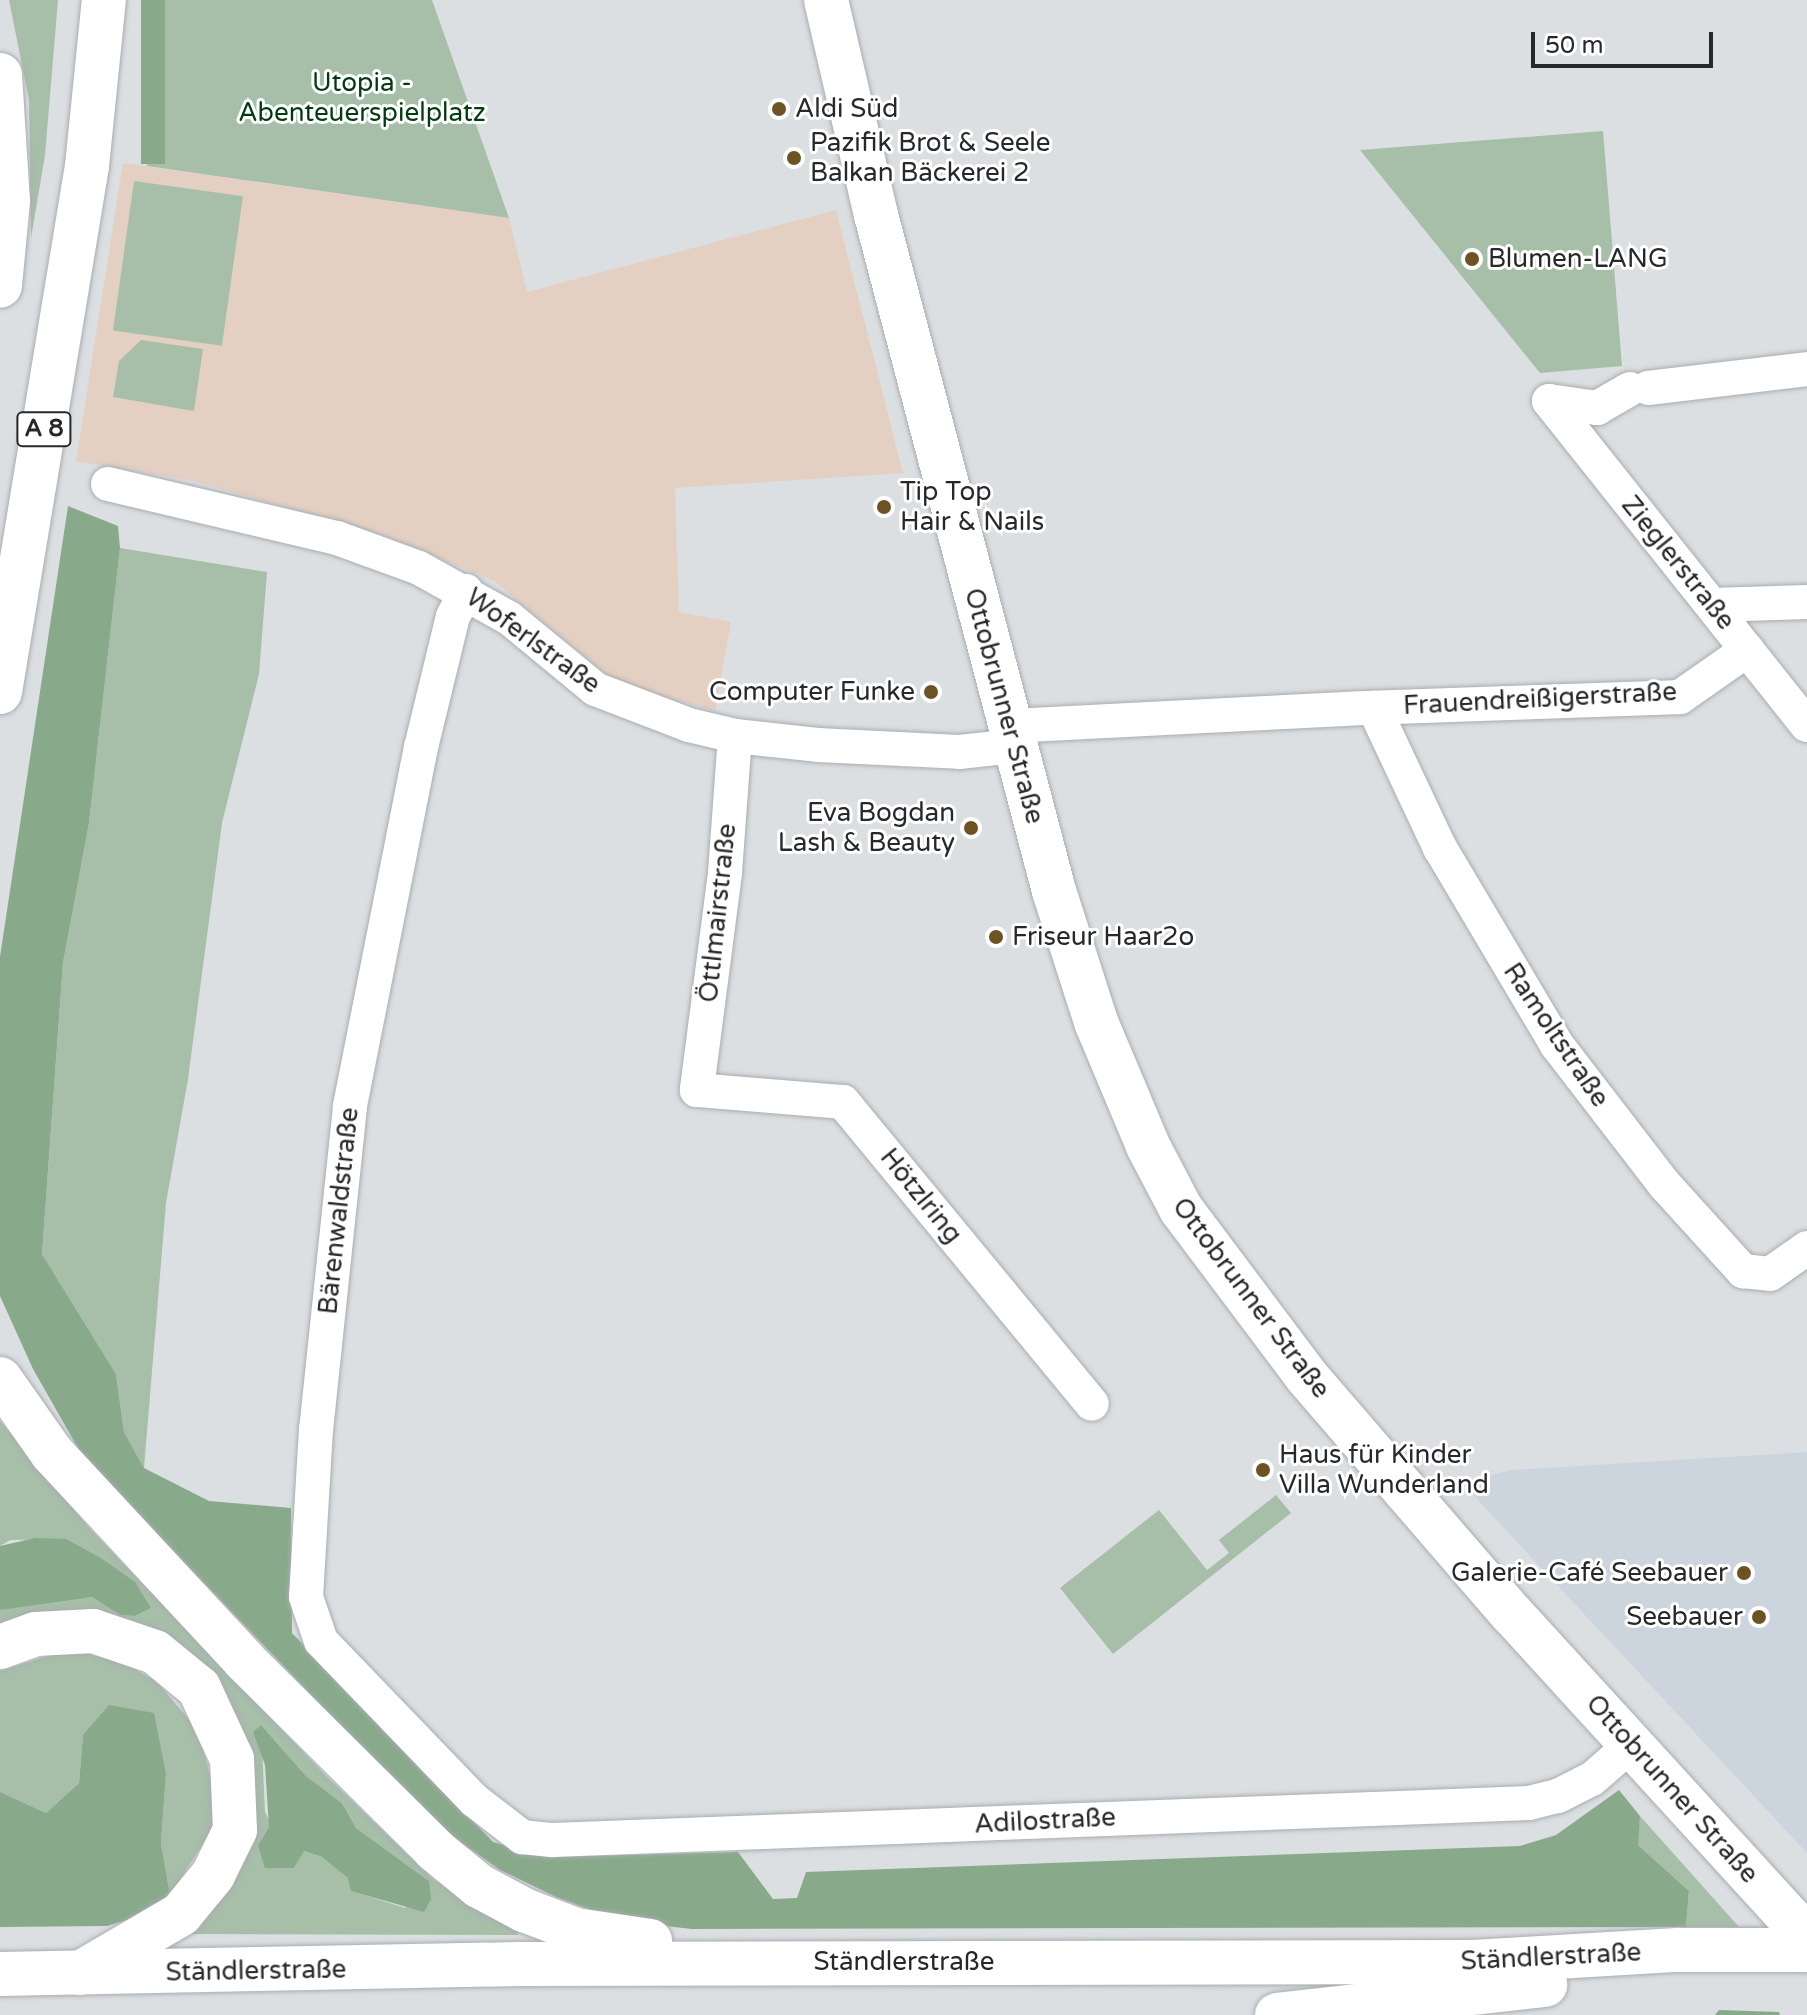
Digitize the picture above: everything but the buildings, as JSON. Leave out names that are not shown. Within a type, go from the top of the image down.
[{"type":"main road","name":"A 8","points":[[0,692],[87,166],[104,0]]},
{"type":"main road","name":"Ottobrunner Straße","points":[[826,0],[876,215],[1011,736],[1096,1022],[1140,1130],[1181,1209],[1308,1378],[1807,1937]]},
{"type":"main road","points":[[0,75],[8,201],[0,286]]},
{"type":"main road","points":[[0,1379],[52,1453],[245,1661],[435,1850],[479,1886],[576,1930],[696,1943],[749,1963]]},
{"type":"main road","points":[[0,1647],[36,1634],[93,1631],[155,1652],[199,1688],[232,1759],[235,1830],[213,1875],[181,1914],[77,1975]]},
{"type":"main road","name":"Ständlerstraße","points":[[1277,2015],[1577,1982],[1807,1950]]},
{"type":"main road","name":"Ständlerstraße","points":[[0,1974],[749,1963],[1473,1962],[1689,1964],[1807,1978]]},
{"type":"street","name":"Zieglerstraße","points":[[1807,369],[1639,388],[1597,408],[1549,401],[1807,725]]},
{"type":"street","name":"Woferlstraße","points":[[108,484],[337,538],[466,591],[595,689],[624,704],[735,736],[959,752],[1011,736]]},
{"type":"street","name":"Bärenwaldstraße","points":[[460,1784],[321,1641],[306,1597],[317,1415],[350,1107],[421,747],[453,616],[466,591]]},
{"type":"street","points":[[1712,605],[1807,602]]},
{"type":"street","name":"Frauendreißigerstraße","points":[[1011,736],[1368,708],[1680,697],[1747,650]]},
{"type":"street","name":"Ramoltstraße","points":[[1368,708],[1440,848],[1557,1045],[1664,1184],[1743,1271],[1770,1274],[1807,1248]]},
{"type":"street","name":"Öttlmairstraße","points":[[697,1090],[725,873],[735,736]]},
{"type":"street","name":"Hötzlring","points":[[697,1090],[843,1102],[1092,1404]]},
{"type":"street","name":"Adilostraße","points":[[460,1784],[498,1823],[522,1837],[552,1840],[1529,1803],[1558,1796],[1592,1779],[1632,1744]]},
{"type":"shaded area","points":[[123,163],[509,218],[527,292],[836,210],[903,473],[675,488],[679,612],[731,622],[715,711],[618,684],[494,581],[383,535],[194,481],[76,461]]},
{"type":"shaded area","name":"Seebauer","points":[[1807,1452],[1807,1853],[1461,1482],[1512,1470]]},
{"type":"green space","points":[[9,0],[58,0],[45,155],[31,238],[29,100]]},
{"type":"green space","points":[[141,0],[165,0],[165,164],[141,164]]},
{"type":"green space","name":"Utopia - Abenteuerspielplatz","points":[[165,0],[432,0],[509,218],[147,166]]},
{"type":"green space","points":[[1603,131],[1622,366],[1540,373],[1360,150]]},
{"type":"green space","points":[[134,181],[243,196],[222,346],[113,331]]},
{"type":"green space","points":[[141,340],[203,349],[194,411],[113,397],[119,361]]},
{"type":"green space","points":[[68,506],[118,526],[120,548],[89,823],[63,963],[42,1254],[116,1374],[124,1432],[144,1468],[209,1501],[291,1508],[292,1633],[493,1842],[548,1857],[738,1852],[773,1899],[797,1898],[806,1872],[1520,1846],[1556,1835],[1619,1790],[1640,1816],[1638,1845],[1689,1891],[1686,1927],[692,1929],[621,1921],[556,1897],[500,1870],[435,1824],[83,1457],[33,1369],[0,1296],[0,957]]},
{"type":"green space","points":[[120,548],[267,572],[259,674],[222,823],[188,1079],[166,1203],[144,1468],[124,1432],[116,1374],[42,1254],[63,963],[89,823]]},
{"type":"green space","points":[[0,1421],[90,1529],[325,1775],[434,1880],[518,1929],[518,1935],[190,1934],[253,1841],[254,1775],[205,1676],[0,1630],[0,1610],[30,1602],[92,1597],[120,1615],[135,1616],[151,1608],[66,1539],[10,1540],[0,1546]],"holes":[[[261,1725],[306,1776],[342,1803],[356,1828],[429,1881],[405,1908],[352,1891],[349,1878],[322,1857],[303,1851],[294,1868],[265,1812]]]},
{"type":"green space","points":[[1276,1495],[1291,1513],[1113,1654],[1060,1588],[1159,1510],[1207,1570],[1229,1553],[1219,1540]]},
{"type":"green space","points":[[35,1538],[66,1539],[101,1558],[135,1582],[151,1608],[135,1616],[120,1615],[92,1597],[0,1610],[0,1546]]},
{"type":"green space","points":[[54,1654],[88,1654],[124,1663],[157,1682],[198,1730],[215,1794],[213,1828],[170,1895],[161,1843],[166,1774],[83,1735],[79,1783],[46,1813],[0,1792],[0,1671]]},
{"type":"green space","points":[[109,1705],[154,1713],[166,1774],[161,1843],[170,1895],[141,1916],[107,1926],[0,1927],[0,1792],[46,1813],[79,1783],[83,1735]]},
{"type":"green space","points":[[261,1725],[306,1776],[342,1803],[356,1828],[429,1881],[431,1899],[424,1912],[351,1891],[348,1878],[322,1857],[304,1851],[294,1868],[265,1868],[258,1846],[269,1827],[265,1765],[253,1732]]},
{"type":"green space","points":[[1640,1816],[1739,1927],[1686,1927],[1689,1891],[1637,1844]]},
{"type":"green space","points":[[1719,2010],[1779,2012],[1780,2015],[1715,2015]]},
{"type":"place","name":"Aldi Süd","points":[[779,109]]},
{"type":"place","name":"Pazifik Brot & Seele Balkan Bäckerei 2","points":[[794,158]]},
{"type":"place","name":"Blumen-LANG","points":[[1472,259]]},
{"type":"place","name":"Tip Top Hair & Nails","points":[[884,507]]},
{"type":"place","name":"Computer Funke","points":[[931,692]]},
{"type":"place","name":"Eva Bogdan Lash & Beauty","points":[[971,828]]},
{"type":"place","name":"Friseur Haar2o","points":[[996,937]]},
{"type":"place","name":"Haus für Kinder Villa Wunderland","points":[[1263,1470]]},
{"type":"place","name":"Galerie-Café Seebauer","points":[[1744,1573]]},
{"type":"place","name":"Seebauer","points":[[1759,1617]]}]
